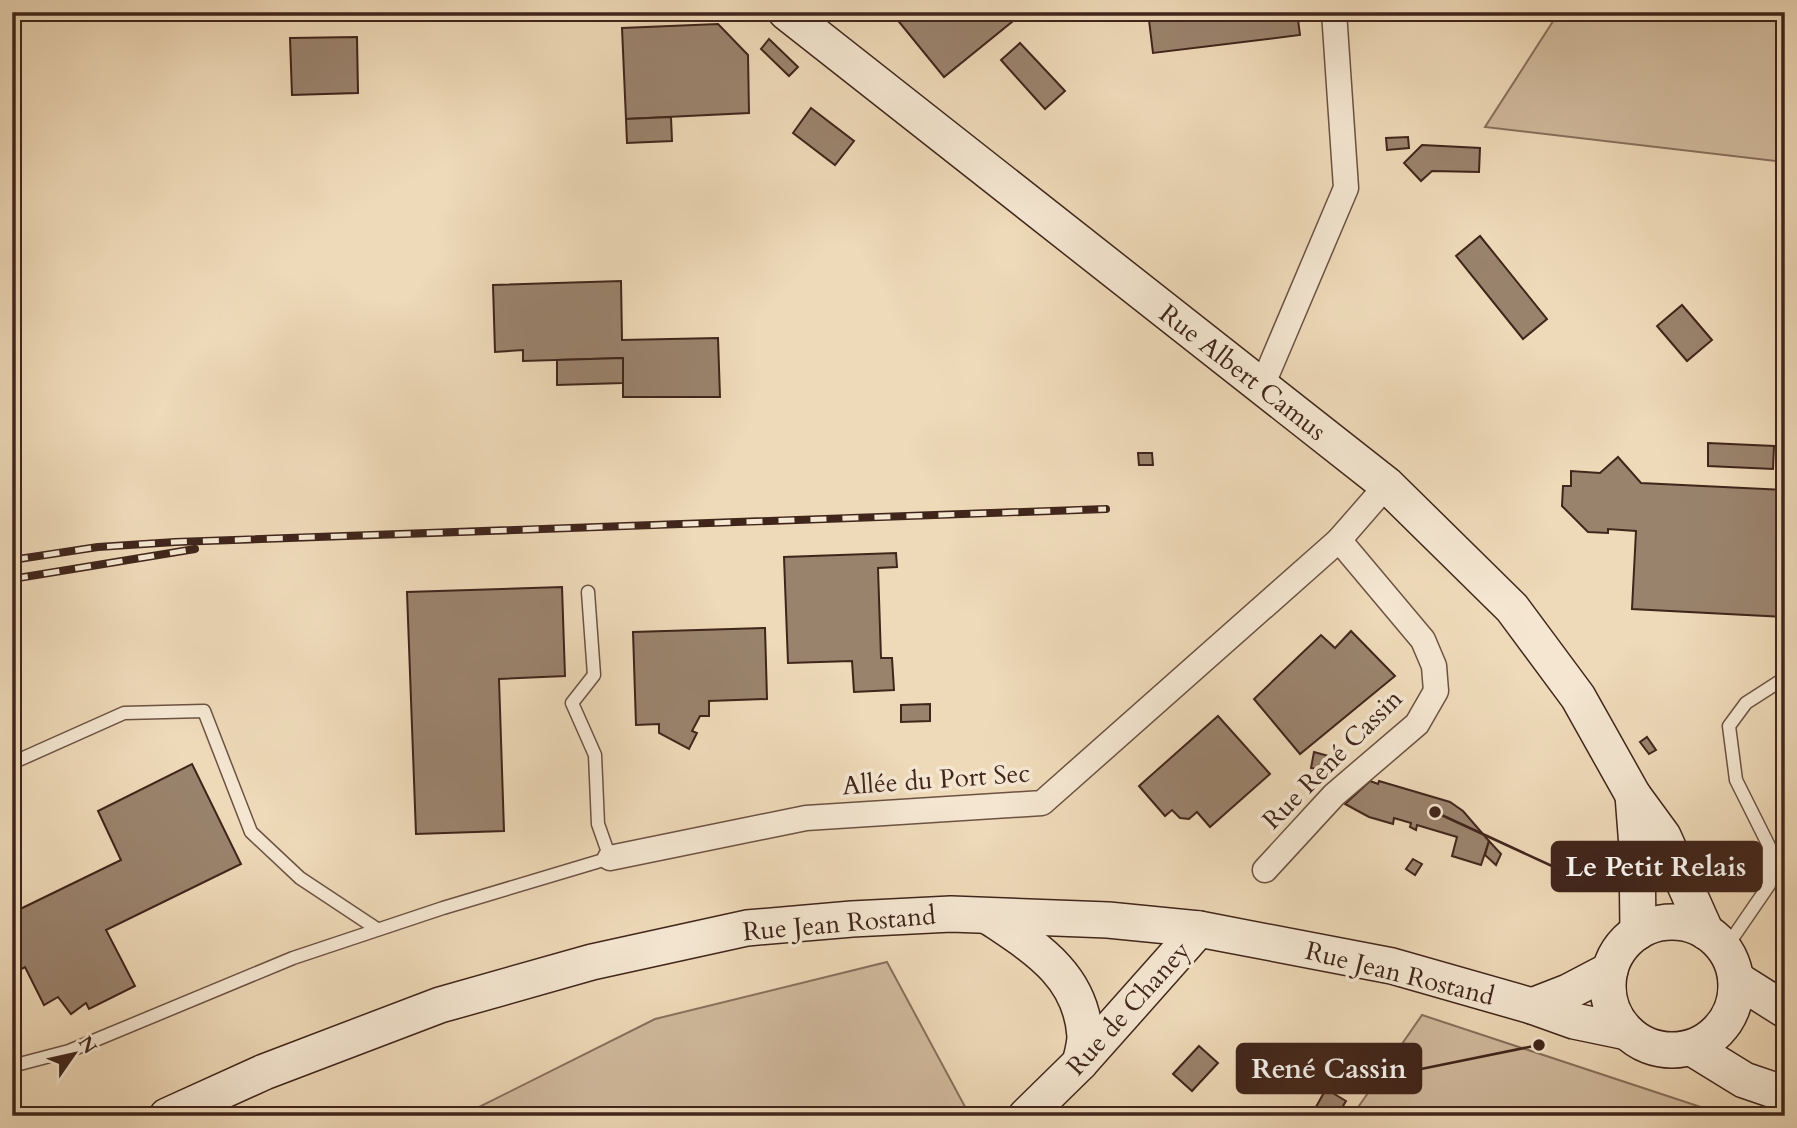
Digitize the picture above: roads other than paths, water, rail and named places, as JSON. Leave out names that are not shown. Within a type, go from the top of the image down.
[{"type":"main road","name":"Rue Albert Camus","points":[[786,12],[1387,485],[1512,608],[1578,697],[1633,795],[1663,836],[1722,953]]},
{"type":"main road","name":"Rue Albert Camus","points":[[1633,795],[1637,847],[1638,932]]},
{"type":"main road","name":"Rue Jean Rostand","points":[[167,1116],[264,1072],[440,1005],[592,962],[747,928],[939,914],[1108,919],[1199,929],[1392,966],[1532,1006],[1574,1021],[1627,1032]]},
{"type":"main road","points":[[988,916],[1035,948],[1057,968],[1072,989],[1085,1037],[1080,1063]]},
{"type":"main road","points":[[1722,953],[1735,1001],[1725,1024],[1711,1038],[1692,1048],[1675,1051],[1658,1049],[1627,1032],[1614,1014],[1608,984],[1610,970],[1618,952],[1638,932],[1661,923],[1679,922],[1690,925],[1722,953],[1785,1010]]},
{"type":"main road","name":"Rue de Chaney","points":[[1026,1116],[1080,1063],[1199,929]]},
{"type":"main road","points":[[1532,1006],[1568,992],[1610,970]]},
{"type":"main road","points":[[1692,1048],[1744,1080],[1785,1094]]},
{"type":"street","points":[[1262,386],[1346,188],[1334,12]]},
{"type":"street","points":[[1339,540],[1387,485]]},
{"type":"street","name":"Allée du Port Sec","points":[[610,858],[806,818],[1042,803],[1339,540]]},
{"type":"street","name":"Rue René Cassin","points":[[1265,870],[1334,795],[1417,724],[1436,691],[1434,666],[1423,640],[1339,540]]},
{"type":"lane","points":[[12,1066],[69,1051],[293,958],[377,929],[610,858],[598,824],[595,755],[572,702],[594,675],[588,592]]},
{"type":"lane","points":[[1722,953],[1769,885],[1769,846],[1736,780],[1729,726],[1746,703],[1785,678]]},
{"type":"lane","points":[[12,763],[124,713],[204,711],[251,832],[300,878],[377,929]]},
{"type":"railway","points":[[12,560],[98,547],[175,542],[1106,509]]},
{"type":"railway","points":[[12,579],[195,549]]},
{"type":"place","name":"Le Petit Relais","points":[[1435,812]]},
{"type":"place","name":"René Cassin","points":[[1539,1045]]}]
